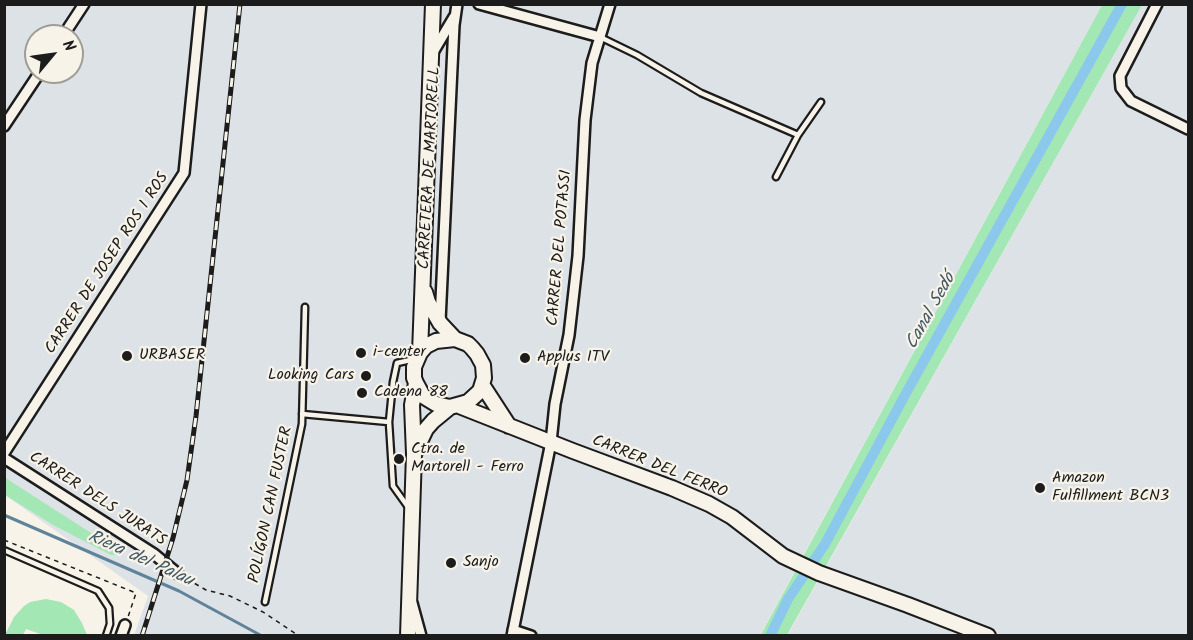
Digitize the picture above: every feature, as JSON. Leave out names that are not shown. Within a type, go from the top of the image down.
[{"type":"main road","name":"CARRETERA DE MARTORELL","points":[[408,636],[414,454],[412,405],[416,383],[414,367],[418,356],[422,284],[433,4]]},
{"type":"main road","name":"CARRETERA DE MARTORELL","points":[[414,454],[426,429],[433,421],[454,407],[468,402],[480,391],[483,386],[484,372],[477,354],[468,344],[455,339],[440,323],[428,302],[422,284]]},
{"type":"main road","points":[[418,356],[426,346],[436,341],[455,339]]},
{"type":"main road","points":[[416,383],[423,396],[429,400],[436,404],[454,407]]},
{"type":"main road","points":[[483,386],[509,426]]},
{"type":"main road","name":"CARRER DEL FERRO","points":[[454,407],[672,488],[732,517],[794,562],[988,636]]},
{"type":"street","points":[[71,24],[84,4]]},
{"type":"street","name":"CARRER DE JOSEP ROS I ROS","points":[[4,453],[184,173],[201,4]]},
{"type":"street","points":[[479,4],[600,37]]},
{"type":"street","name":"CARRER DEL POTASSI","points":[[512,633],[551,442],[555,404],[569,335],[575,279],[585,120],[592,63],[610,4]]},
{"type":"street","points":[[1157,4],[1120,76],[1121,88],[1131,101],[1188,129]]},
{"type":"street","name":"CARRETERA DE MARTORELL","points":[[431,56],[457,9]]},
{"type":"street","name":"CARRETERA DE MARTORELL","points":[[440,323],[457,9]]},
{"type":"street","points":[[4,126],[32,84]]},
{"type":"street","name":"CARRER DELS JURATS","points":[[4,458],[154,554],[178,574]]},
{"type":"street","name":"CARRETERA DE MARTORELL","points":[[410,594],[421,636]]},
{"type":"street","points":[[121,636],[125,625]]},
{"type":"street","points":[[512,633],[531,636]]},
{"type":"lane","points":[[600,37],[637,55],[700,93],[798,135]]},
{"type":"lane","points":[[776,177],[798,135],[821,102]]},
{"type":"lane","name":"POLÍGON CAN FUSTER","points":[[265,602],[302,424],[305,306]]},
{"type":"lane","points":[[412,514],[393,486],[389,422],[396,363],[418,356]]},
{"type":"lane","name":"POLÍGON CAN FUSTER","points":[[302,414],[389,422]]},
{"type":"lane","points":[[4,550],[98,591],[109,608],[110,624],[106,636]]},
{"type":"path","points":[[4,540],[136,593],[125,625]]},
{"type":"path","points":[[178,574],[206,590],[230,596],[263,612],[299,636]]},
{"type":"shaded area","points":[[5,5],[1102,5],[760,635],[134,635],[148,596],[5,495]]},
{"type":"shaded area","points":[[1142,5],[1188,5],[1188,635],[787,636]]},
{"type":"green space","points":[[1102,5],[1142,5],[787,635],[760,636]]},
{"type":"green space","points":[[4,477],[124,554],[111,555],[53,525],[5,495]]},
{"type":"green space","points":[[46,599],[61,602],[74,610],[87,635],[43,635],[26,629],[23,635],[5,635],[14,617],[24,606],[30,602]]},
{"type":"waterway","name":"Canal Sedó","points":[[770,636],[788,599],[825,544],[1122,4]]},
{"type":"waterway","name":"Riera del Palau","points":[[4,515],[179,591],[262,636]]},
{"type":"railway","points":[[142,636],[173,538],[187,480],[196,416],[240,4]]},
{"type":"place","name":"i-center","points":[[361,353]]},
{"type":"place","name":"URBASER","points":[[127,356]]},
{"type":"place","name":"Applus ITV","points":[[525,358]]},
{"type":"place","name":"Looking Cars","points":[[366,376]]},
{"type":"place","name":"Cadena 88","points":[[362,393]]},
{"type":"place","name":"Ctra. de Martorell - Ferro","points":[[399,459]]},
{"type":"place","name":"Amazon Fulfillment BCN3","points":[[1040,488]]},
{"type":"place","name":"Sanjo","points":[[451,563]]}]
